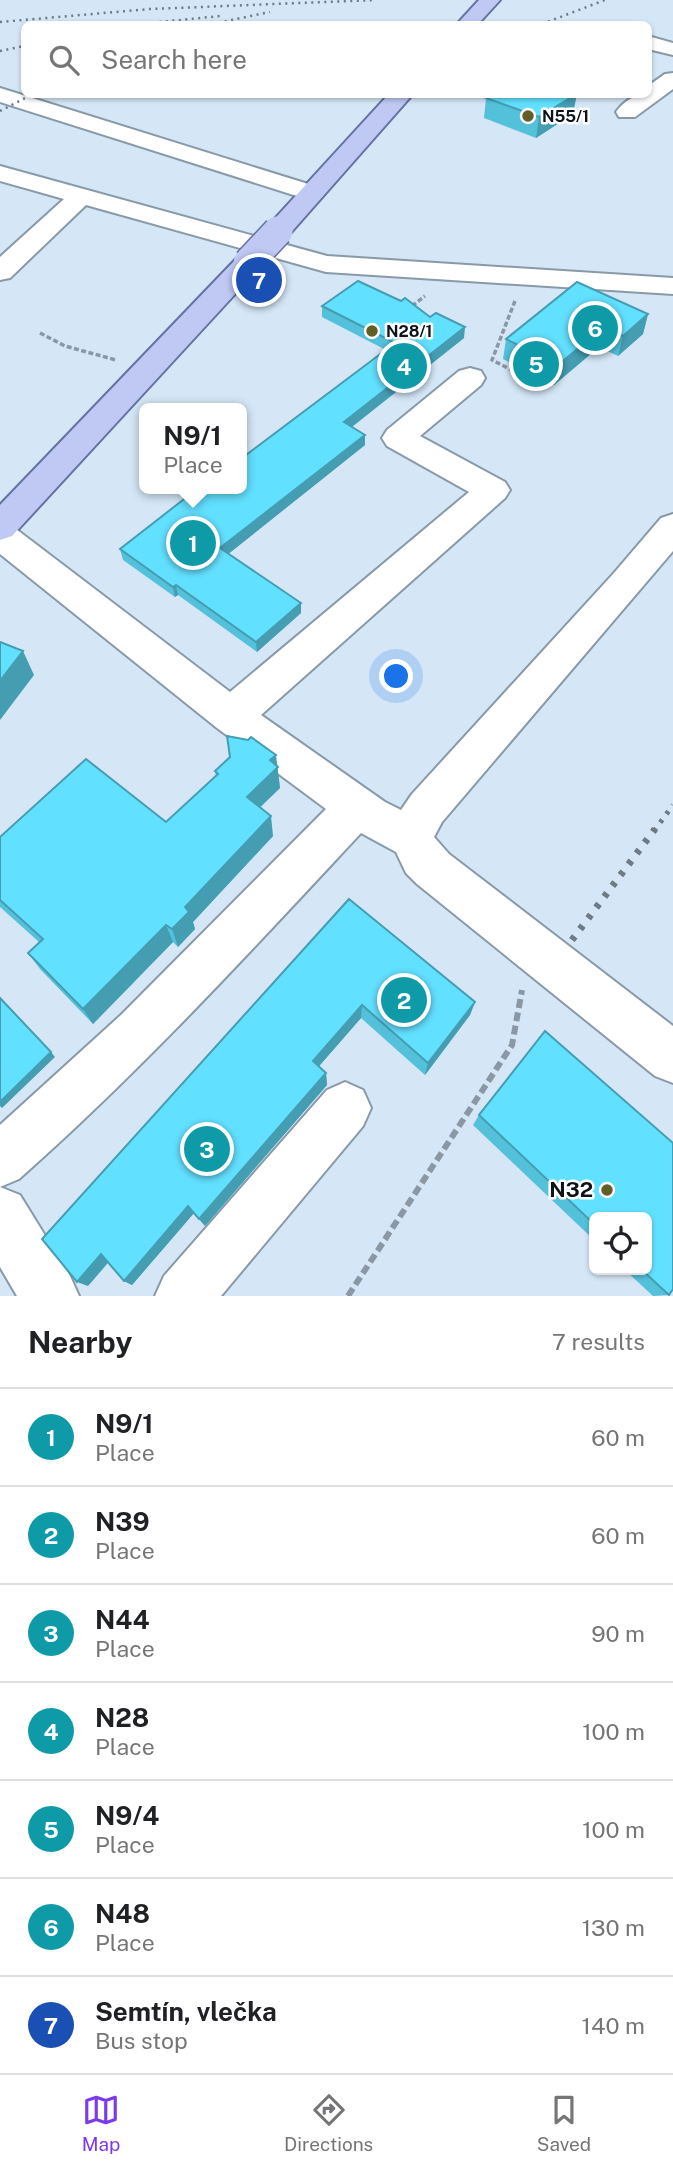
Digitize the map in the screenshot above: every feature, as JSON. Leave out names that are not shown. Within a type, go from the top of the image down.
[{"type":"main road","points":[[470,21],[490,0]]},
{"type":"main road","points":[[0,527],[278,231],[398,98]]},
{"type":"lane","points":[[652,43],[673,49]]},
{"type":"lane","points":[[652,94],[673,79]]},
{"type":"lane","points":[[0,95],[312,193]]},
{"type":"lane","points":[[627,112],[647,98]]},
{"type":"lane","points":[[0,173],[326,264],[673,286]]},
{"type":"lane","points":[[0,272],[81,196]]},
{"type":"lane","points":[[231,716],[493,490],[398,438],[470,379]]},
{"type":"lane","points":[[412,838],[419,819],[427,808],[627,583],[673,527]]},
{"type":"lane","points":[[0,535],[231,716],[357,807],[412,838],[422,858],[433,869],[673,1058]]},
{"type":"lane","points":[[0,1160],[99,1072],[357,807]]},
{"type":"lane","points":[[184,1296],[345,1108]]},
{"type":"lane","points":[[0,1214],[50,1296]]},
{"type":"path","points":[[524,277],[492,360],[539,384]]},
{"type":"path","points":[[40,333],[65,346],[147,369]]},
{"type":"path","points":[[348,1296],[512,1045],[530,945]]},
{"type":"building","points":[[486,98],[570,98],[539,117]]},
{"type":"building","points":[[358,281],[401,301],[405,298],[430,317],[436,313],[465,327],[344,422],[365,435],[220,548],[301,603],[256,642],[120,549],[191,494],[247,494],[247,454],[395,343],[322,306]]},
{"type":"building","points":[[577,282],[648,314],[623,336],[604,327],[558,365],[506,339]]},
{"type":"building","points":[[0,642],[23,651],[0,681]]},
{"type":"building","points":[[227,736],[248,740],[251,737],[276,755],[270,760],[278,767],[247,797],[271,816],[185,907],[189,912],[172,929],[166,925],[83,1009],[28,953],[43,939],[0,900],[0,837],[86,759],[166,822],[218,774],[215,771],[230,757]]},
{"type":"building","points":[[349,899],[475,1002],[428,1063],[362,1005],[313,1061],[326,1073],[199,1219],[188,1206],[124,1281],[101,1254],[77,1282],[42,1239]]},
{"type":"building","points":[[0,998],[51,1052],[0,1102]]},
{"type":"building","name":"N32","points":[[545,1031],[673,1143],[673,1289],[669,1295],[647,1275],[652,1275],[652,1212],[589,1212],[589,1219],[479,1115]]},
{"type":"railway","points":[[0,22],[150,9],[375,0]]},
{"type":"railway","points":[[550,21],[605,0]]},
{"type":"railway","points":[[226,21],[270,12]]},
{"type":"railway","points":[[170,21],[220,16]]},
{"type":"railway","points":[[0,51],[21,47]]},
{"type":"railway","points":[[0,111],[25,98]]},
{"type":"railway","points":[[654,831],[673,805]]},
{"type":"railway","points":[[572,940],[655,829]]},
{"type":"place","name":"N55/1","points":[[528,116]]},
{"type":"place","name":"Semtín, vlečka","points":[[259,280]]},
{"type":"place","name":"N48","points":[[595,328]]},
{"type":"place","name":"N28/1","points":[[372,331]]},
{"type":"place","name":"N9/4","points":[[536,364]]},
{"type":"place","name":"N28","points":[[404,366]]},
{"type":"place","name":"N9/1","points":[[193,543]]},
{"type":"place","name":"N39","points":[[404,1000]]},
{"type":"place","name":"N44","points":[[207,1149]]},
{"type":"place","name":"N32","points":[[607,1190]]}]
